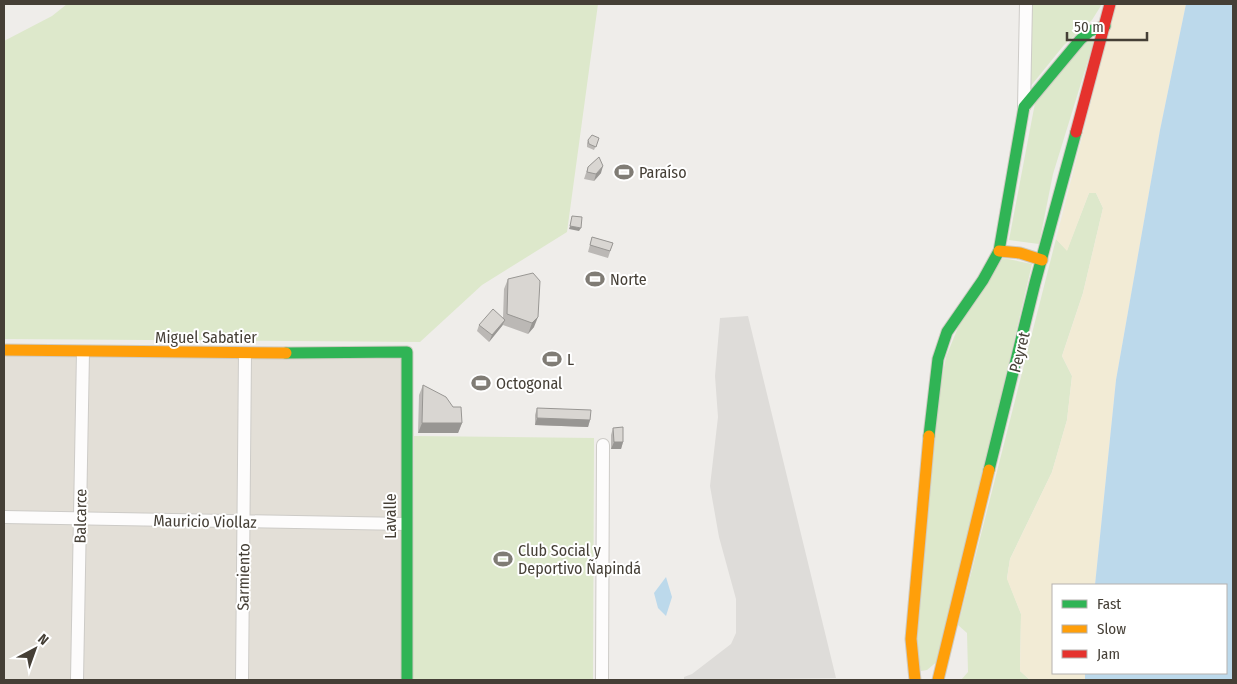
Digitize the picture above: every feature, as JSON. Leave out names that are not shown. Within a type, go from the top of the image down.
[{"type":"street","points":[[915,680],[911,639],[932,404],[938,360],[947,332],[983,280],[999,251],[1024,107],[1026,4]]},
{"type":"street","name":"Peyret","points":[[938,680],[1042,260],[1110,4]]},
{"type":"street","points":[[1024,107],[1080,40],[1090,31],[1105,26]]},
{"type":"street","points":[[999,251],[1020,253],[1042,260]]},
{"type":"street","name":"Miguel Sabatier","points":[[4,350],[245,354],[407,352]]},
{"type":"street","name":"Balcarce","points":[[77,680],[83,352]]},
{"type":"street","name":"Lavalle","points":[[407,352],[407,680]]},
{"type":"street","name":"Sarmiento","points":[[242,680],[245,354]]},
{"type":"street","points":[[602,680],[603,445]]},
{"type":"street","name":"Mauricio Viollaz","points":[[4,517],[406,524]]},
{"type":"shaded area","points":[[748,316],[836,678],[684,680],[684,677],[692,674],[731,644],[736,633],[736,599],[719,537],[710,486],[718,417],[715,376],[720,318]]},
{"type":"shaded area","points":[[4,350],[407,352],[407,680],[4,680]]},
{"type":"green space","points":[[67,4],[598,4],[567,232],[482,285],[420,342],[4,339],[4,41],[52,16]]},
{"type":"green space","points":[[1029,4],[1102,4],[1092,20],[1064,45],[1030,87]]},
{"type":"green space","points":[[1087,38],[1094,41],[1053,174],[1039,244],[1009,240],[1035,103]]},
{"type":"green space","points":[[1089,193],[1096,193],[1103,208],[1083,293],[1062,356],[1072,376],[1067,420],[1052,472],[1010,559],[1007,578],[1021,614],[1020,671],[1030,680],[961,680],[968,672],[967,633],[958,625],[1056,239],[1067,250]]},
{"type":"green space","points":[[1003,258],[1032,264],[939,660],[927,670],[921,671],[916,651],[939,393],[946,357],[959,325]]},
{"type":"green space","name":"Club Social y Deportivo Ñapindá","points":[[414,436],[594,438],[593,680],[412,680]]},
{"type":"sand","points":[[1116,4],[1186,4],[1160,130],[1116,380],[1095,584],[1052,584],[1052,674],[1085,674],[1085,680],[1030,680],[1020,671],[1021,614],[1007,579],[1010,559],[1052,472],[1067,420],[1072,376],[1062,356],[1083,293],[1103,208],[1096,193],[1089,193],[1067,251],[1056,239]]},
{"type":"water","points":[[1186,4],[1233,4],[1233,680],[1085,680],[1085,674],[1227,674],[1227,584],[1095,584],[1116,380],[1160,130]]},
{"type":"water","points":[[666,577],[672,597],[666,616],[658,608],[654,593]]},
{"type":"building","points":[[592,135],[599,138],[596,147],[589,144],[588,140]]},
{"type":"building","points":[[599,157],[603,166],[596,174],[587,172],[588,167]]},
{"type":"building","points":[[572,216],[582,217],[581,228],[570,226]]},
{"type":"building","points":[[592,237],[613,243],[610,251],[590,245]]},
{"type":"building","points":[[533,273],[540,281],[538,317],[532,323],[507,314],[508,279]]},
{"type":"building","points":[[493,309],[505,320],[492,335],[479,325]]},
{"type":"building","points":[[423,385],[446,397],[453,407],[461,407],[462,423],[422,423]]},
{"type":"building","points":[[537,408],[591,410],[590,420],[537,418]]},
{"type":"building","points":[[623,427],[623,442],[614,442],[613,428]]},
{"type":"traffic: fast","points":[[929,436],[938,359],[947,332],[983,280],[999,251],[1024,107],[1080,40],[1090,31],[1105,26]]},
{"type":"traffic: fast","points":[[989,470],[1035,283],[1076,132]]},
{"type":"traffic: fast","points":[[286,353],[407,352],[407,680]]},
{"type":"traffic: slow","points":[[999,251],[1020,253],[1042,260]]},
{"type":"traffic: slow","points":[[4,350],[286,353]]},
{"type":"traffic: slow","points":[[915,680],[911,639],[929,436]]},
{"type":"traffic: slow","points":[[938,680],[989,470]]},
{"type":"traffic: jam","points":[[1076,132],[1110,4]]},
{"type":"place","name":"Paraíso","points":[[624,172]]},
{"type":"place","name":"Norte","points":[[595,279]]},
{"type":"place","name":"L","points":[[552,359]]},
{"type":"place","name":"Octogonal","points":[[481,383]]},
{"type":"place","name":"Club Social y Deportivo Ñapindá","points":[[503,559]]}]
